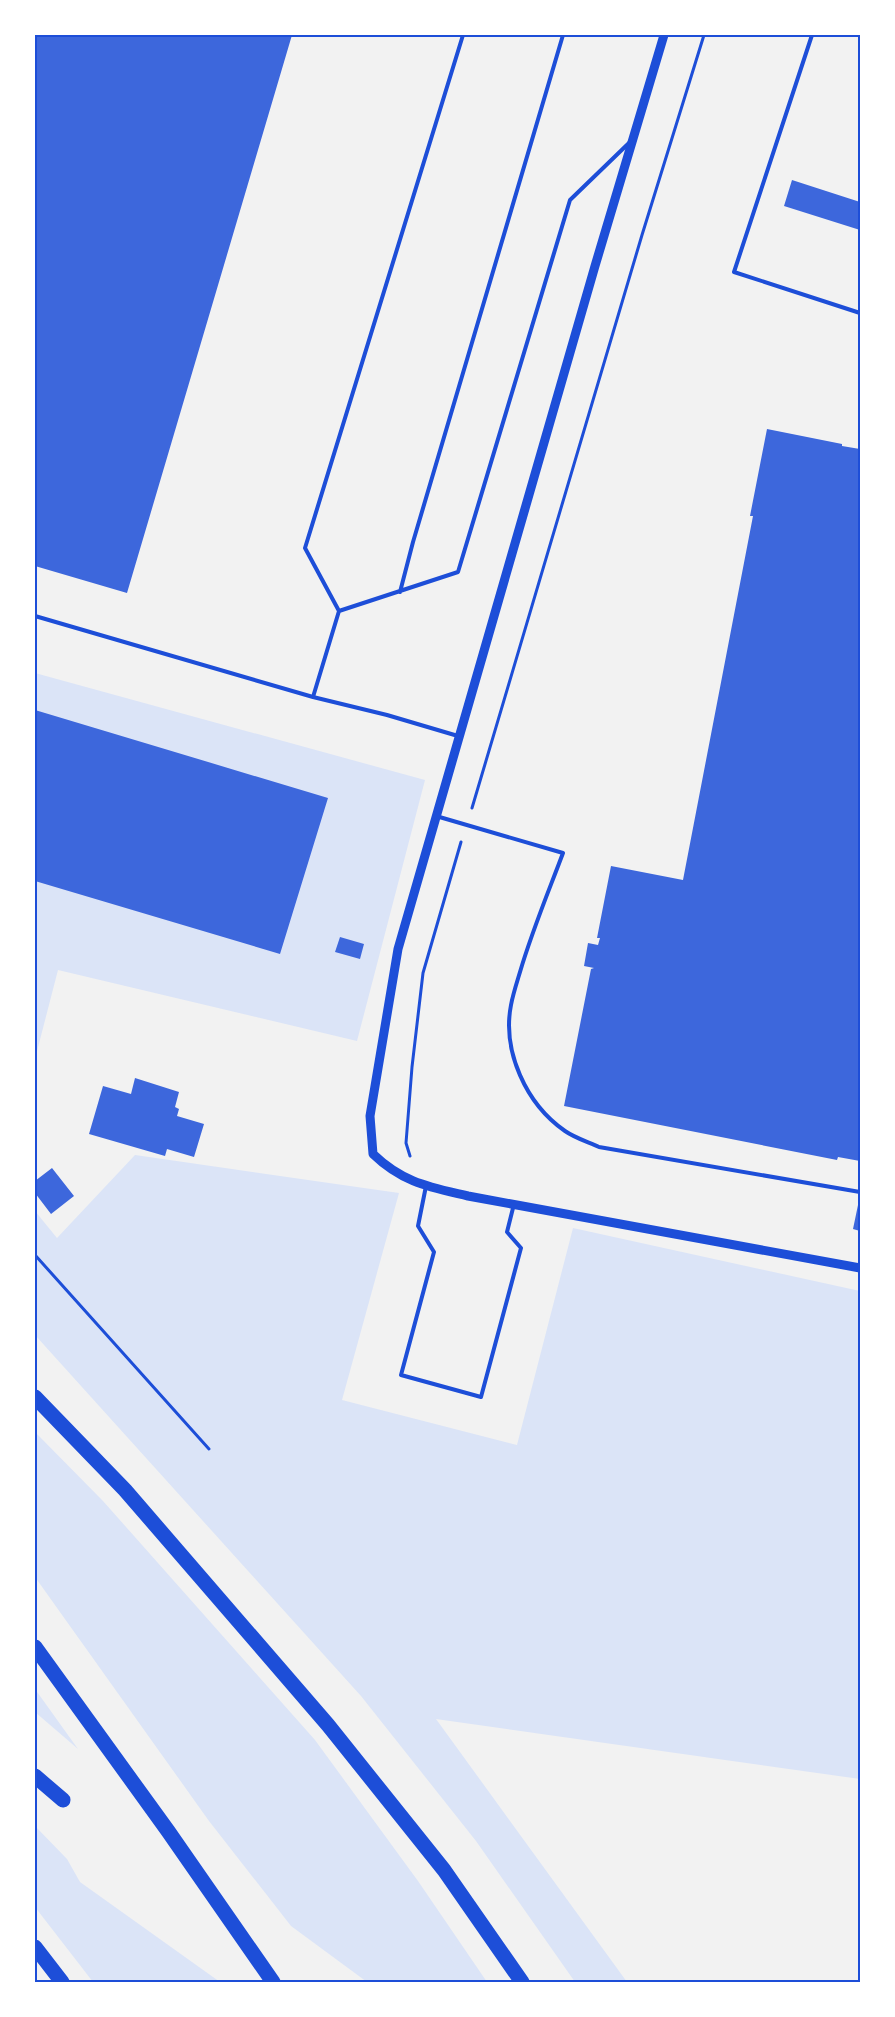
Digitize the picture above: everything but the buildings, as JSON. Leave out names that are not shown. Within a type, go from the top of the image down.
[{"type":"highway","points":[[35,1397],[125,1490],[328,1724],[444,1870],[522,1982]]},
{"type":"highway","points":[[35,1647],[168,1831],[272,1982]]},
{"type":"highway","points":[[35,1776],[63,1800]]},
{"type":"highway","points":[[35,1947],[62,1982]]},
{"type":"street","points":[[664,35],[398,949],[370,1116],[373,1154],[388,1169],[423,1185],[514,1204],[860,1268]]},
{"type":"lane","points":[[314,697],[339,611],[305,548],[462,35]]},
{"type":"lane","points":[[400,592],[413,542],[563,35]]},
{"type":"lane","points":[[812,35],[734,272],[860,313]]},
{"type":"lane","points":[[339,611],[458,572],[570,200],[633,138]]},
{"type":"lane","points":[[35,616],[314,697],[387,715],[459,736]]},
{"type":"lane","points":[[436,816],[563,853],[528,946],[511,1005],[509,1038],[518,1070],[533,1099],[548,1117],[566,1132],[599,1147],[860,1192]]},
{"type":"lane","points":[[423,1185],[418,1226],[434,1252],[401,1375],[481,1396],[521,1248],[508,1232],[514,1204]]},
{"type":"path","points":[[423,1185],[406,1143],[412,1067],[423,972],[639,244],[704,35]]},
{"type":"path","points":[[35,1256],[209,1449]]},
{"type":"shaded area","points":[[35,673],[425,780],[357,1041],[58,970],[35,1059]]},
{"type":"shaded area","points":[[135,1155],[399,1193],[342,1400],[517,1445],[573,1228],[860,1291],[860,1779],[436,1719],[627,1982],[575,1982],[476,1841],[361,1696],[35,1335],[35,1211],[57,1238]]},
{"type":"shaded area","points":[[35,1432],[103,1501],[315,1740],[418,1881],[487,1982],[367,1982],[291,1926],[209,1821],[35,1577]]},
{"type":"shaded area","points":[[35,1689],[78,1749],[35,1712]]},
{"type":"shaded area","points":[[35,1826],[67,1859],[80,1882],[220,1982],[93,1982],[35,1907]]}]
